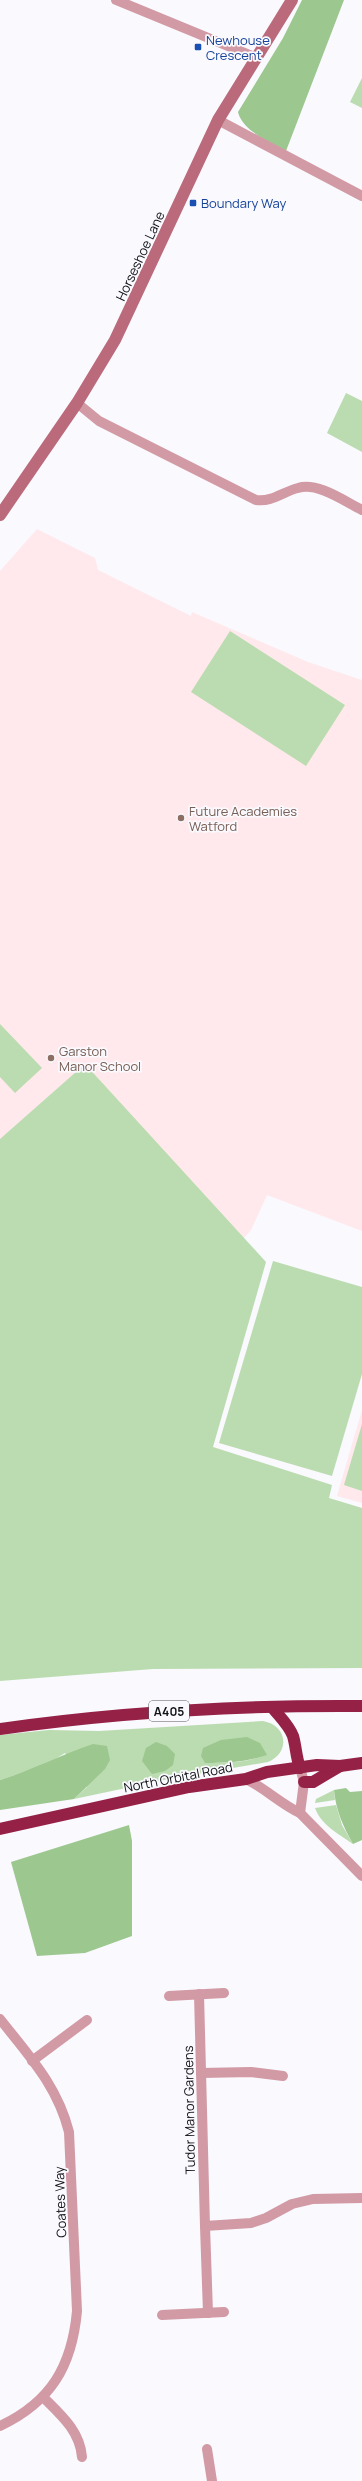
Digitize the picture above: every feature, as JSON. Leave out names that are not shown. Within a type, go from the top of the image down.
[{"type":"highway","name":"A405","points":[[0,1729],[110,1715],[272,1707],[362,1706]]},
{"type":"highway","points":[[272,1707],[288,1726],[293,1737],[295,1756],[300,1768]]},
{"type":"highway","name":"North Orbital Road","points":[[0,1829],[190,1788],[246,1779],[267,1772],[317,1765],[340,1766],[362,1762]]},
{"type":"highway","points":[[304,1782],[313,1782],[340,1766]]},
{"type":"street","points":[[116,0],[256,58]]},
{"type":"street","name":"Horseshoe Lane","points":[[0,516],[77,403],[116,340],[218,120],[292,0]]},
{"type":"street","points":[[218,120],[362,196]]},
{"type":"street","points":[[77,403],[99,421],[256,500],[272,500],[296,488],[312,487],[362,510]]},
{"type":"street","points":[[300,1768],[304,1782],[300,1813]]},
{"type":"street","points":[[246,1779],[270,1792],[288,1808],[300,1813],[362,1876]]},
{"type":"street","points":[[169,1996],[224,1993]]},
{"type":"street","name":"Tudor Manor Gardens","points":[[199,1994],[208,2312]]},
{"type":"street","name":"Coates Way","points":[[0,2019],[53,2088],[63,2108],[69,2132],[77,2311],[75,2336],[68,2357],[56,2380],[43,2397],[27,2412],[0,2426]]},
{"type":"street","points":[[32,2061],[87,2020]]},
{"type":"street","points":[[201,2073],[251,2072],[283,2076]]},
{"type":"street","points":[[205,2226],[251,2223],[266,2218],[292,2204],[313,2199],[362,2198]]},
{"type":"street","points":[[162,2315],[224,2312]]},
{"type":"street","points":[[43,2397],[68,2422],[77,2437],[82,2457]]},
{"type":"street","points":[[207,2449],[212,2481]]},
{"type":"shaded area","name":"Future Academies Watford","points":[[37,529],[95,558],[98,570],[191,616],[192,612],[308,662],[362,680],[362,1231],[267,1195],[251,1230],[228,1256],[0,1161],[0,571]]},
{"type":"shaded area","points":[[362,1410],[362,1503],[337,1496]]},
{"type":"green space","points":[[302,0],[344,0],[286,151],[265,140],[251,130],[245,125],[238,112],[283,38]]},
{"type":"green space","points":[[362,78],[362,108],[350,102]]},
{"type":"green space","points":[[346,393],[362,401],[362,452],[327,433]]},
{"type":"green space","points":[[230,631],[345,705],[306,766],[191,692]]},
{"type":"green space","points":[[0,1024],[42,1068],[15,1093],[0,1077]]},
{"type":"green space","points":[[85,1064],[266,1262],[213,1447],[332,1485],[329,1498],[362,1508],[362,1668],[153,1669],[0,1681],[0,1139]]},
{"type":"green space","points":[[273,1261],[362,1287],[362,1374],[332,1476],[219,1443]]},
{"type":"green space","points":[[362,1424],[362,1491],[344,1485]]},
{"type":"green space","points":[[263,1721],[277,1728],[281,1733],[283,1746],[275,1758],[268,1762],[164,1780],[74,1799],[87,1787],[65,1753],[47,1764],[0,1780],[0,1735],[49,1730],[99,1731]],"holes":[[[267,1754],[237,1762],[205,1763]]]},
{"type":"green space","points":[[247,1737],[260,1743],[267,1755],[244,1761],[213,1763],[205,1763],[201,1756],[203,1748],[221,1740]]},
{"type":"green space","points":[[156,1742],[167,1746],[175,1754],[173,1765],[165,1771],[152,1774],[142,1761],[146,1748]]},
{"type":"green space","points":[[93,1744],[107,1746],[110,1760],[105,1769],[74,1799],[0,1810],[0,1780],[24,1772]]},
{"type":"green space","points":[[346,1788],[350,1792],[362,1791],[362,1840],[353,1844],[340,1818],[334,1790]]},
{"type":"green space","points":[[334,1790],[335,1800],[315,1803],[316,1799]]},
{"type":"green space","points":[[336,1805],[342,1825],[353,1844],[336,1833],[326,1824],[315,1808]]},
{"type":"green space","points":[[129,1825],[132,1841],[132,1936],[85,1953],[37,1956],[11,1862]]},
{"type":"place","name":"Newhouse Crescent","points":[[198,47]]},
{"type":"place","name":"Boundary Way","points":[[193,203]]},
{"type":"place","name":"Future Academies Watford","points":[[181,818]]},
{"type":"place","name":"Garston Manor School","points":[[51,1058]]}]
